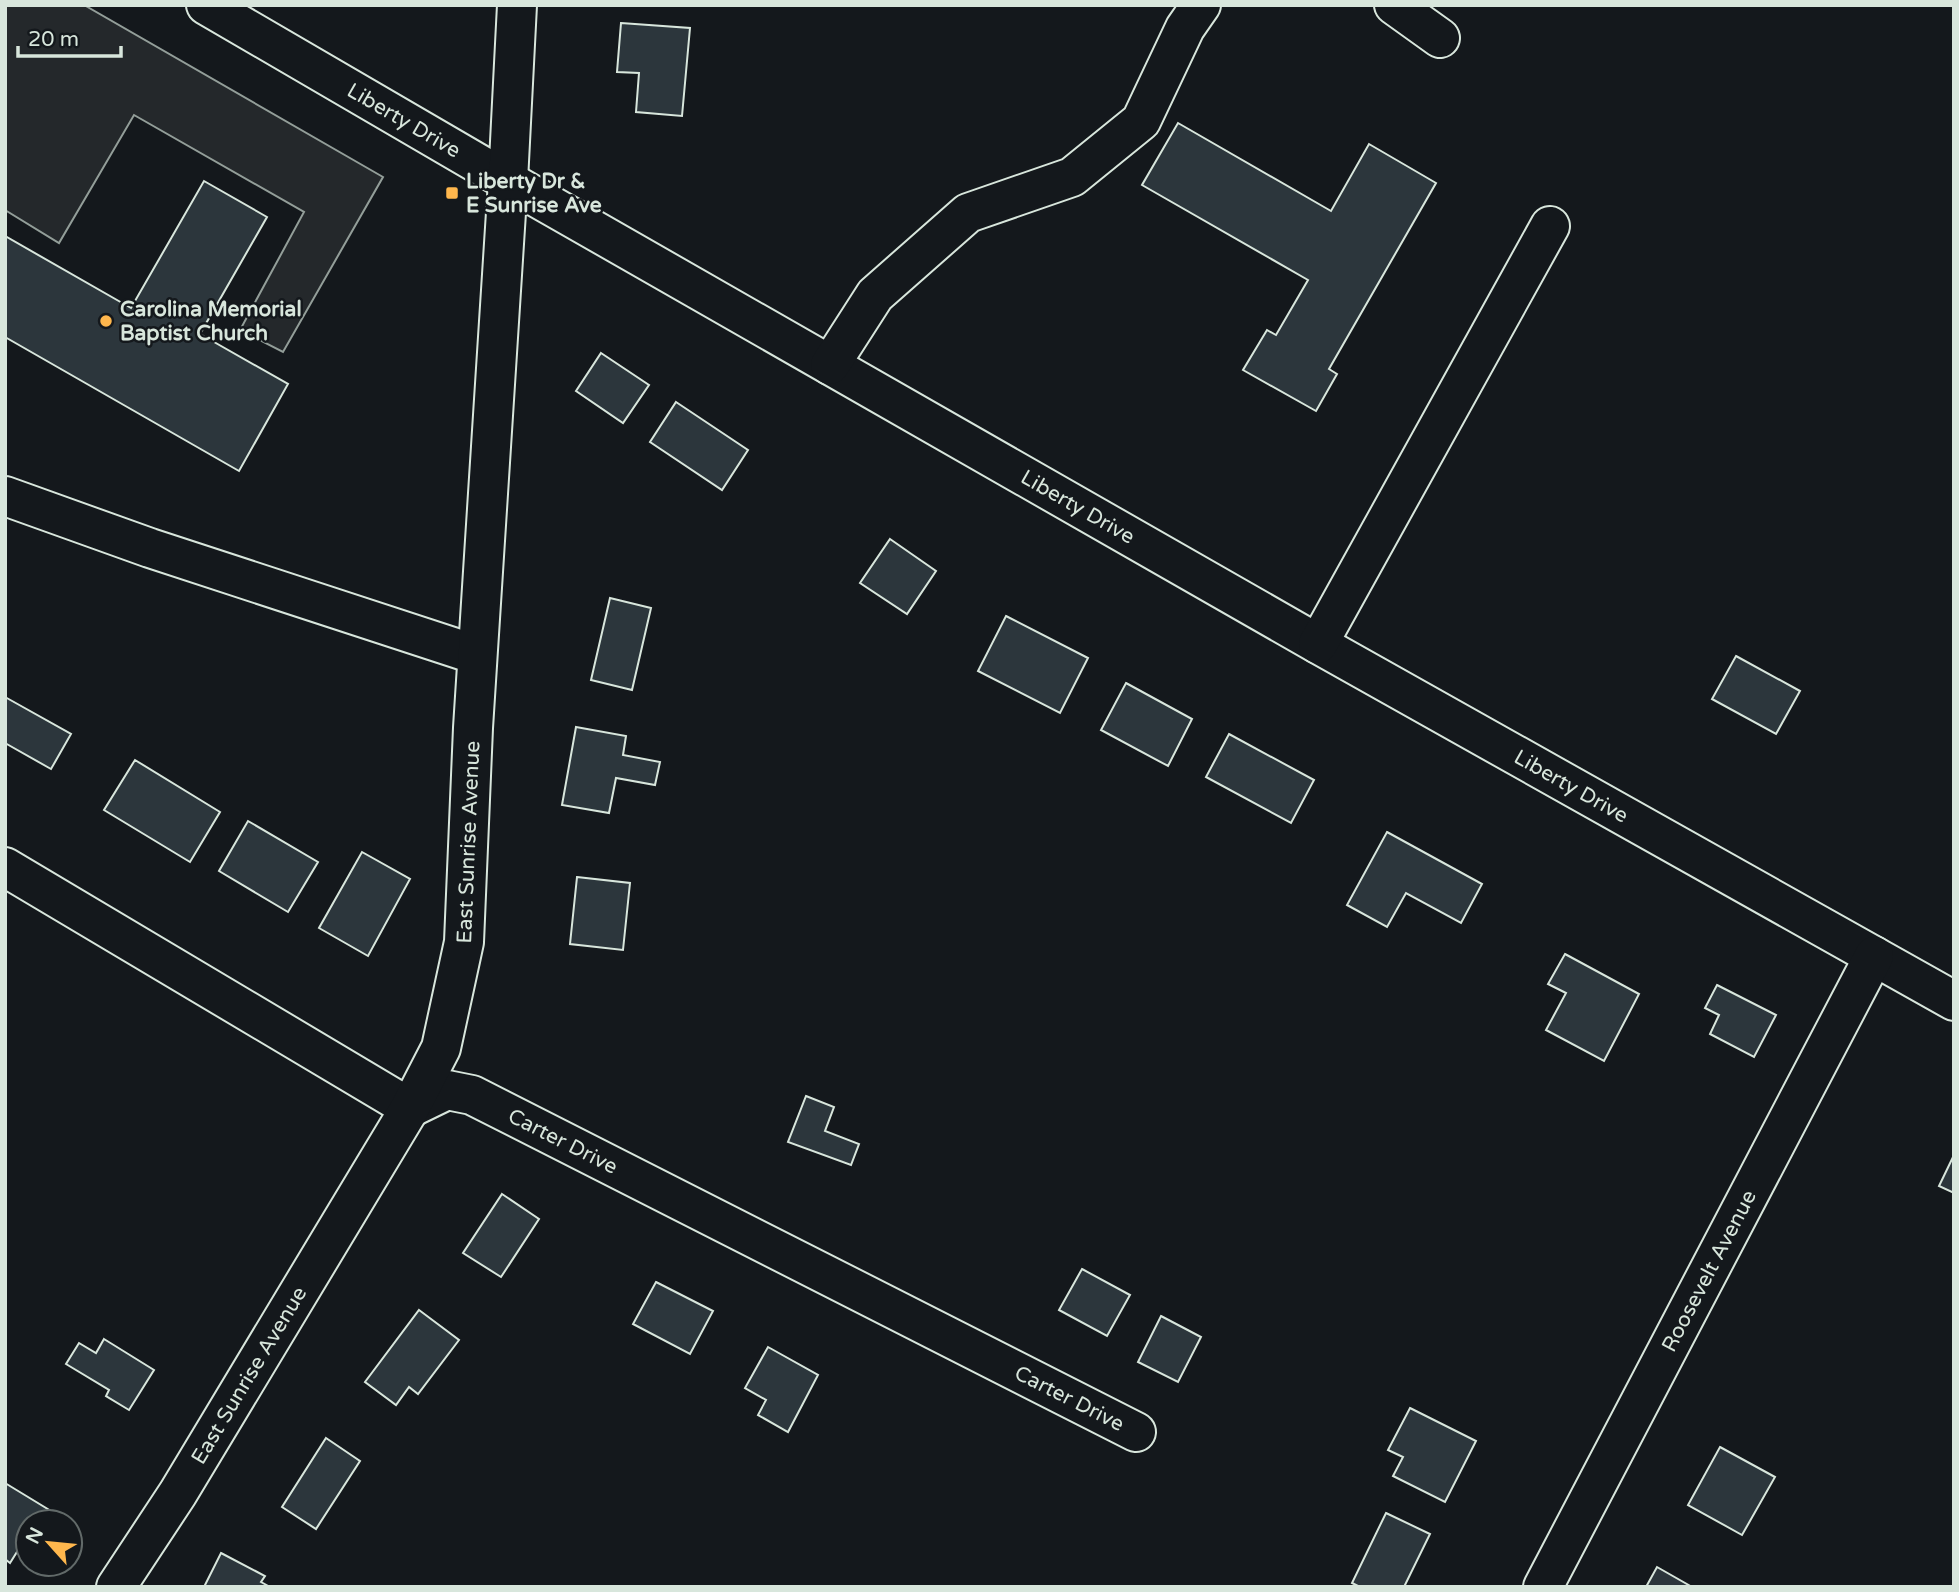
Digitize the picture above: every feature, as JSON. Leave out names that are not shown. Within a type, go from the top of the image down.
[{"type":"street","name":"Liberty Drive","points":[[206,5],[508,181],[1318,644],[1954,1001]]},
{"type":"street","name":"East Sunrise Avenue","points":[[116,1587],[178,1493],[410,1108],[442,1048],[464,942],[477,655],[517,5]]},
{"type":"street","points":[[830,365],[875,295],[968,213],[1072,177],[1140,121],[1185,28],[1201,5]]},
{"type":"street","points":[[1394,5],[1440,38]]},
{"type":"street","points":[[1318,644],[1550,226]]},
{"type":"street","points":[[5,496],[150,548],[477,655]]},
{"type":"street","points":[[5,867],[410,1108]]},
{"type":"street","name":"Roosevelt Avenue","points":[[1544,1587],[1874,956]]},
{"type":"street","name":"Carter Drive","points":[[410,1108],[447,1090],[472,1095],[1136,1432]]},
{"type":"shaded area","points":[[5,5],[84,5],[383,177],[283,352],[240,330],[304,212],[134,115],[59,243],[5,210]]},
{"type":"building","points":[[621,23],[690,28],[682,116],[636,112],[639,73],[617,72]]},
{"type":"building","points":[[1178,123],[1331,211],[1369,144],[1436,183],[1329,369],[1337,374],[1316,411],[1243,370],[1267,330],[1276,335],[1308,280],[1142,185]]},
{"type":"building","name":"Carolina Memorial Baptist Church","points":[[204,181],[267,217],[200,334],[288,384],[239,471],[5,337],[5,236],[131,308]]},
{"type":"building","points":[[601,353],[649,385],[623,423],[576,391]]},
{"type":"building","points":[[676,402],[748,450],[722,490],[650,442]]},
{"type":"building","points":[[890,539],[936,571],[907,614],[860,583]]},
{"type":"building","points":[[610,598],[651,608],[632,690],[591,680]]},
{"type":"building","points":[[1006,616],[1088,658],[1060,713],[978,671]]},
{"type":"building","points":[[1736,656],[1800,691],[1776,734],[1712,699]]},
{"type":"building","points":[[1126,683],[1192,719],[1168,766],[1101,730]]},
{"type":"building","points":[[5,697],[71,734],[51,769],[5,743]]},
{"type":"building","points":[[576,727],[626,736],[623,755],[660,762],[655,785],[616,778],[609,813],[562,805]]},
{"type":"building","points":[[1229,734],[1314,780],[1291,823],[1206,777]]},
{"type":"building","points":[[135,760],[220,812],[190,862],[104,810]]},
{"type":"building","points":[[248,821],[318,862],[288,912],[219,871]]},
{"type":"building","points":[[1387,832],[1482,884],[1461,923],[1406,893],[1387,927],[1347,905]]},
{"type":"building","points":[[362,852],[410,879],[368,956],[319,928]]},
{"type":"building","points":[[577,877],[630,883],[623,950],[570,944]]},
{"type":"building","points":[[1565,954],[1639,994],[1604,1061],[1546,1030],[1566,993],[1548,984]]},
{"type":"building","points":[[1717,985],[1776,1015],[1754,1057],[1710,1034],[1719,1015],[1705,1008]]},
{"type":"building","points":[[806,1096],[834,1107],[825,1131],[859,1144],[851,1165],[788,1142]]},
{"type":"building","points":[[1954,1155],[1954,1193],[1939,1186]]},
{"type":"building","points":[[502,1194],[539,1219],[501,1277],[463,1253]]},
{"type":"building","points":[[1082,1269],[1130,1295],[1107,1336],[1059,1310]]},
{"type":"building","points":[[656,1282],[713,1311],[690,1354],[633,1324]]},
{"type":"building","points":[[419,1310],[459,1340],[418,1394],[409,1387],[396,1405],[365,1382]]},
{"type":"building","points":[[1161,1316],[1201,1337],[1178,1382],[1138,1362]]},
{"type":"building","points":[[104,1339],[154,1370],[129,1410],[106,1396],[109,1390],[66,1364],[79,1343],[96,1353]]},
{"type":"building","points":[[768,1347],[818,1375],[788,1432],[758,1415],[766,1400],[745,1388]]},
{"type":"building","points":[[1410,1408],[1476,1441],[1445,1502],[1393,1476],[1403,1457],[1388,1450]]},
{"type":"building","points":[[326,1438],[360,1461],[316,1529],[282,1507]]},
{"type":"building","points":[[1720,1447],[1775,1477],[1742,1535],[1688,1505]]},
{"type":"building","points":[[5,1483],[46,1508],[14,1508],[14,1557],[10,1563],[5,1559]]},
{"type":"building","points":[[1386,1513],[1430,1534],[1404,1587],[1360,1587],[1352,1583]]},
{"type":"building","points":[[221,1553],[265,1576],[261,1582],[270,1587],[204,1587]]},
{"type":"building","points":[[1657,1567],[1692,1587],[1646,1587]]},
{"type":"place","name":"Liberty Dr & E Sunrise Ave","points":[[452,193]]},
{"type":"place","name":"Carolina Memorial Baptist Church","points":[[106,321]]}]
